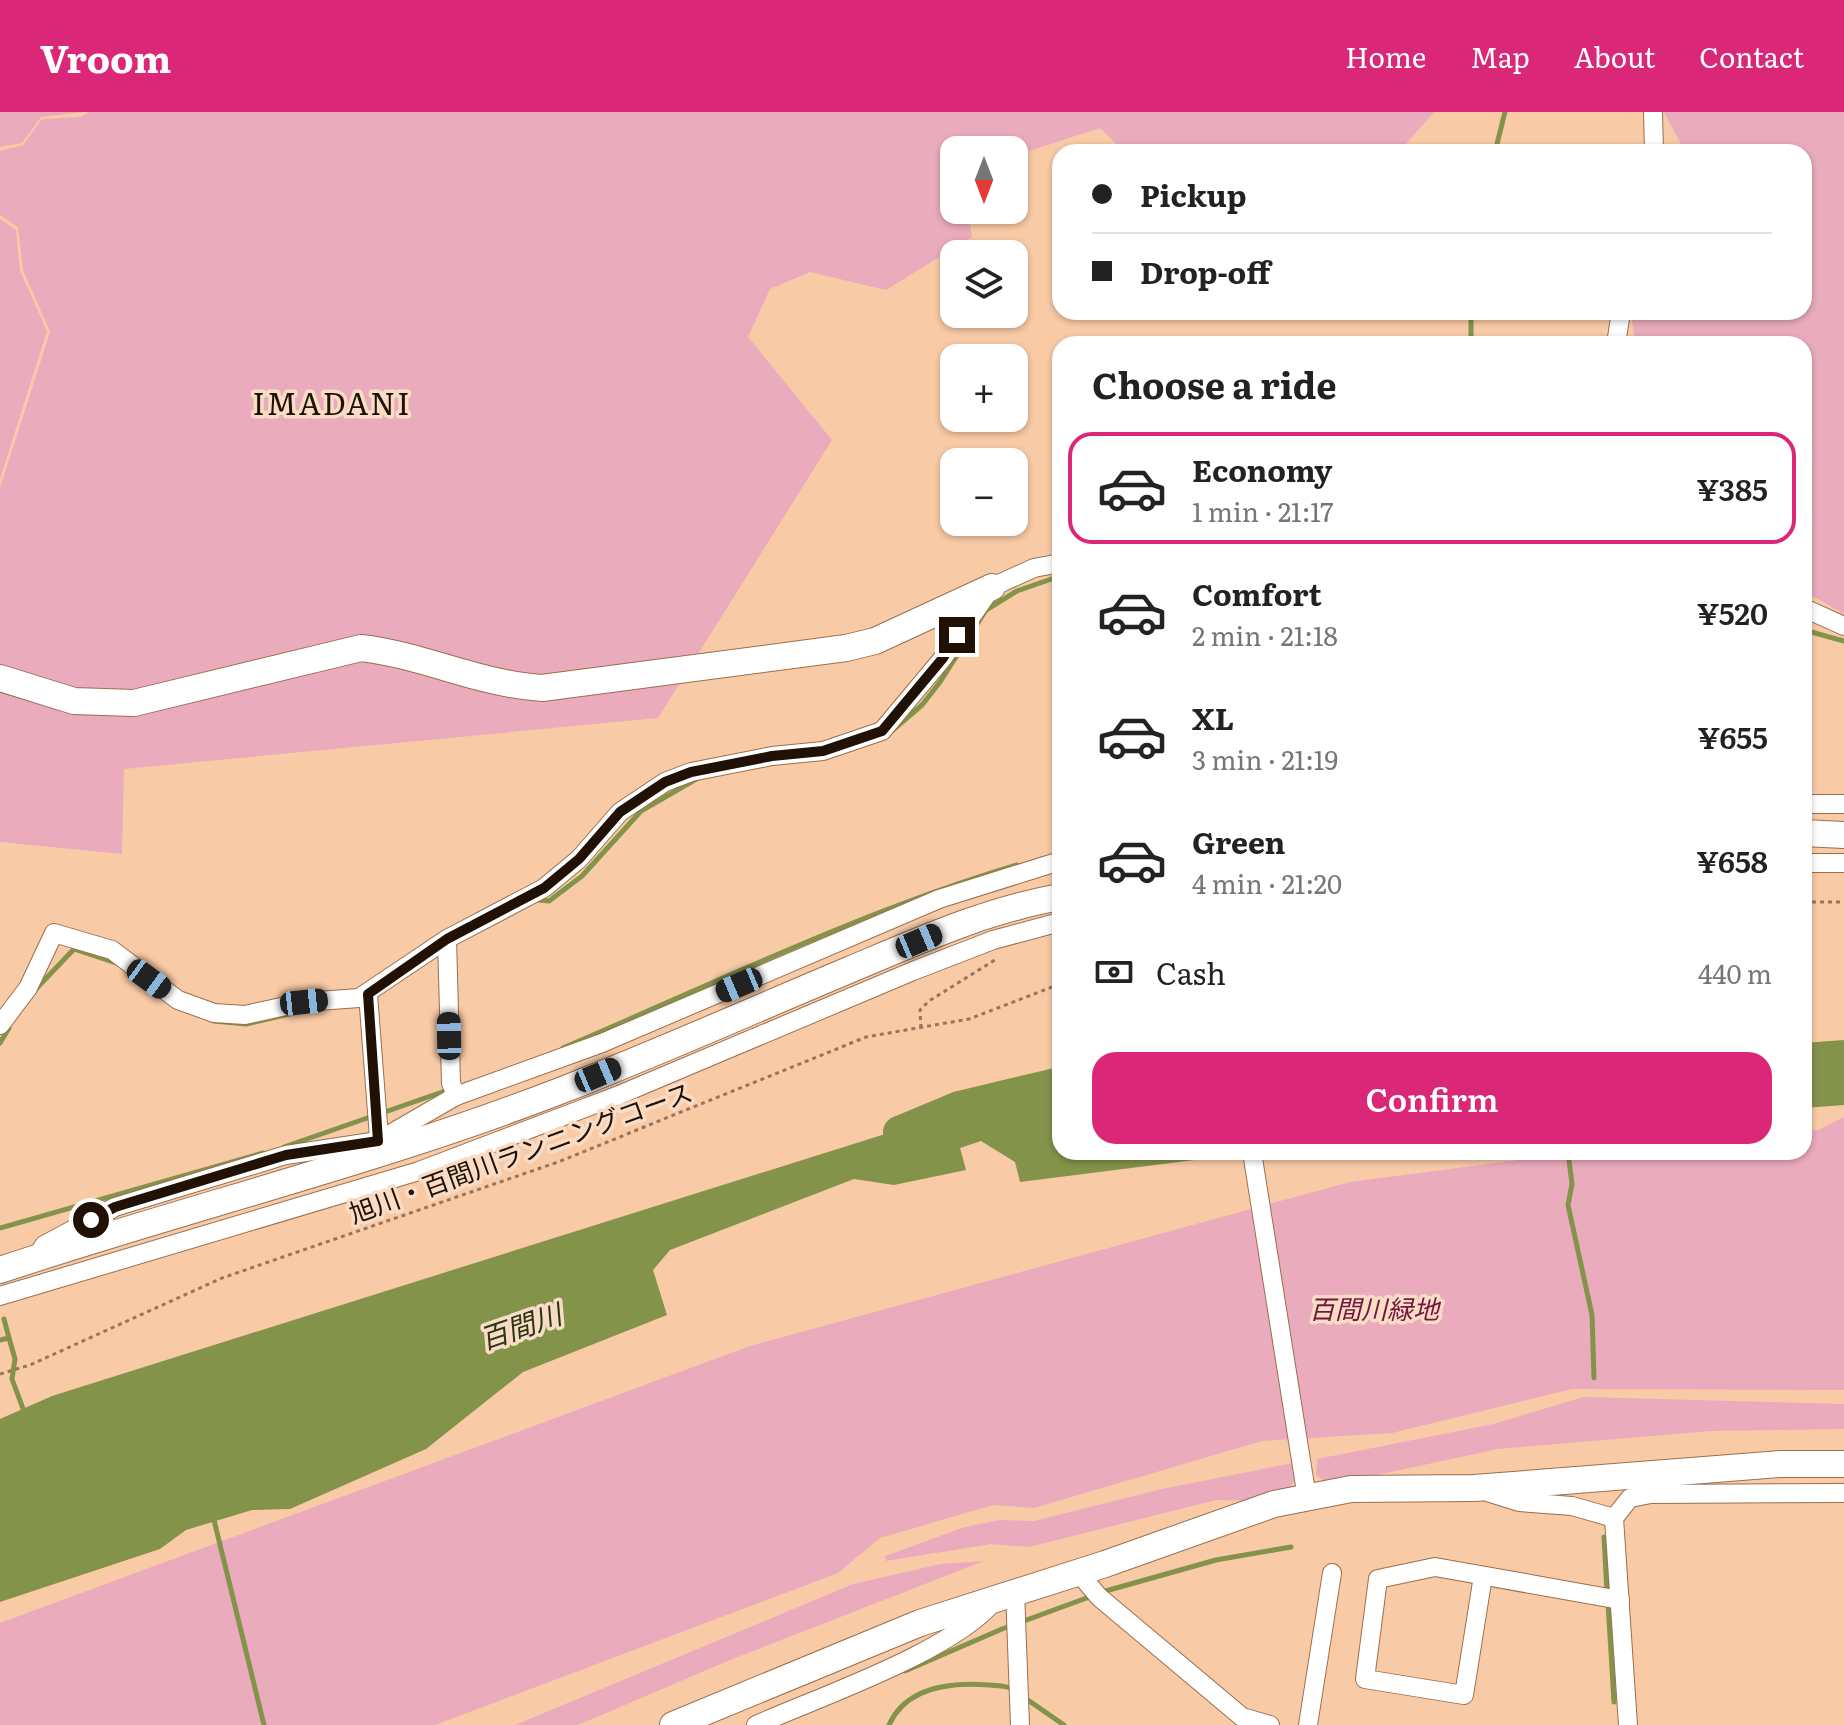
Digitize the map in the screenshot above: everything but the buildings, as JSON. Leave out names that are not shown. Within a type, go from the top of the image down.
[{"type":"street","points":[[1653,112],[1654,144]]},
{"type":"street","points":[[0,678],[74,701],[134,703],[361,648],[385,651],[506,686],[542,688],[846,648],[886,637],[1034,568],[1052,565]]},
{"type":"street","points":[[0,1025],[28,988],[54,933],[112,950],[178,1000],[229,1016],[368,994],[447,939],[544,888],[579,859],[620,812],[665,782],[691,772],[823,751],[882,731],[943,658],[992,587]]},
{"type":"street","points":[[1812,612],[1844,626]]},
{"type":"street","points":[[1812,804],[1844,804]]},
{"type":"street","points":[[1812,833],[1844,835]]},
{"type":"street","points":[[1812,863],[1844,863]]},
{"type":"street","points":[[380,1146],[454,1090],[602,1043],[939,899],[1052,864]]},
{"type":"street","points":[[0,1270],[235,1200],[380,1146],[568,1088],[949,928],[1025,903],[1052,898]]},
{"type":"street","points":[[0,1296],[419,1171],[619,1095],[993,940],[1052,924]]},
{"type":"street","points":[[447,939],[454,1090]]},
{"type":"street","points":[[368,994],[380,1146]]},
{"type":"street","points":[[1253,1160],[1306,1491]]},
{"type":"street","points":[[673,1725],[920,1623],[1007,1593],[1090,1587],[1240,1514],[1306,1491],[1474,1488],[1781,1464],[1844,1464]]},
{"type":"street","points":[[1628,1477],[1651,1494]]},
{"type":"street","points":[[1474,1488],[1519,1502],[1572,1506],[1614,1518]]},
{"type":"street","points":[[1628,1725],[1611,1598],[1614,1518],[1630,1498],[1651,1494],[1844,1493]]},
{"type":"street","points":[[1483,1576],[1464,1695],[1365,1679],[1378,1579],[1435,1567],[1611,1598]]},
{"type":"street","points":[[1308,1725],[1332,1573]]},
{"type":"street","points":[[1090,1587],[1242,1717],[1267,1725]]},
{"type":"street","points":[[1007,1593],[1015,1624],[1020,1725]]},
{"type":"street","points":[[756,1725],[939,1644],[979,1619],[1007,1593]]},
{"type":"path","points":[[1812,902],[1844,902]]},
{"type":"path","points":[[921,1029],[920,1010],[929,1001],[1004,955]]},
{"type":"path","name":"旭川・百間川ランニングコース","points":[[0,1374],[21,1368],[222,1278],[558,1162],[866,1037],[969,1019],[1052,987]]},
{"type":"green space","points":[[0,112],[84,112],[41,117],[22,143],[0,147]]},
{"type":"green space","points":[[89,112],[1434,112],[1406,144],[1117,144],[1100,128],[1028,151],[1028,136],[940,136],[940,224],[970,224],[972,237],[967,240],[940,240],[940,257],[886,290],[810,272],[770,289],[748,337],[832,440],[658,718],[124,769],[122,854],[0,842],[0,488],[50,332],[23,270],[18,227],[0,215],[0,151],[23,145],[42,119],[81,117]]},
{"type":"green space","points":[[1664,112],[1844,112],[1844,614],[1812,596],[1812,336],[1634,336],[1632,320],[1812,320],[1812,144],[1681,144]]},
{"type":"green space","points":[[0,219],[16,230],[20,271],[47,331],[0,479]]},
{"type":"green space","name":"百間川緑地","points":[[1844,1117],[1844,1390],[1572,1389],[1392,1433],[1262,1441],[1034,1508],[993,1505],[880,1538],[838,1573],[435,1725],[0,1725],[0,1623],[750,1346],[1350,1182],[1519,1160],[1812,1160],[1812,1130]]},
{"type":"green space","points":[[1584,1397],[1844,1404],[1844,1429],[1711,1431],[1498,1449],[1330,1485],[1316,1475],[1317,1459],[1493,1424]]},
{"type":"green space","points":[[1293,1463],[1295,1479],[1288,1493],[1259,1501],[1216,1500],[1029,1547],[991,1544],[886,1561],[885,1556],[965,1527],[1000,1520],[1034,1521],[1162,1489]]},
{"type":"green space","points":[[984,1561],[730,1660],[578,1725],[515,1725],[853,1584],[941,1564]]},
{"type":"water","points":[[1844,1040],[1844,1105],[1812,1107],[1812,1042]]},
{"type":"water","points":[[1052,1082],[1052,1160],[1195,1160],[1020,1182],[1015,1162],[981,1141],[960,1148],[966,1170],[894,1185],[854,1179],[670,1250],[653,1270],[667,1315],[523,1372],[426,1449],[290,1509],[252,1510],[186,1530],[160,1549],[0,1602],[0,1419],[52,1396]]},
{"type":"waterway","points":[[1497,144],[1505,112]]},
{"type":"waterway","points":[[1471,320],[1471,336]]},
{"type":"waterway","points":[[893,730],[922,705],[940,682],[986,610],[1017,591],[1052,579]]},
{"type":"waterway","points":[[1812,632],[1844,641]]},
{"type":"waterway","points":[[538,900],[549,901],[582,876],[641,811],[698,778]]},
{"type":"waterway","points":[[563,1048],[901,904],[1017,865]]},
{"type":"waterway","points":[[35,990],[74,949],[116,963]]},
{"type":"waterway","points":[[214,1021],[246,1024],[298,1012]]},
{"type":"waterway","points":[[0,1043],[9,1028]]},
{"type":"waterway","name":"百間川","points":[[899,1132],[959,1107],[1052,1085]]},
{"type":"waterway","points":[[382,1113],[448,1090]]},
{"type":"waterway","points":[[284,1147],[373,1116]]},
{"type":"waterway","points":[[0,1228],[263,1153]]},
{"type":"waterway","points":[[1569,1160],[1572,1184],[1568,1205],[1592,1315],[1594,1378]]},
{"type":"waterway","points":[[0,1340],[9,1338],[4,1319]]},
{"type":"waterway","points":[[9,1338],[15,1359],[12,1379],[25,1414]]},
{"type":"waterway","points":[[213,1516],[264,1725]]},
{"type":"waterway","points":[[1604,1537],[1607,1593]]},
{"type":"waterway","points":[[1102,1592],[1216,1560],[1291,1547]]},
{"type":"waterway","points":[[905,1671],[1002,1629],[1092,1596]]},
{"type":"waterway","points":[[1608,1603],[1614,1702]]},
{"type":"waterway","points":[[889,1725],[906,1702],[945,1686],[974,1684],[1014,1690]]},
{"type":"waterway","points":[[1025,1698],[1064,1725]]},
{"type":"district","name":"IMADANI","points":[[332,402]]},
{"type":"route","points":[[91,1220],[115,1207],[286,1155],[378,1141],[368,994],[447,939],[544,888],[579,859],[620,812],[665,782],[691,772],[772,756],[823,751],[882,731],[943,658],[957,635]]}]
